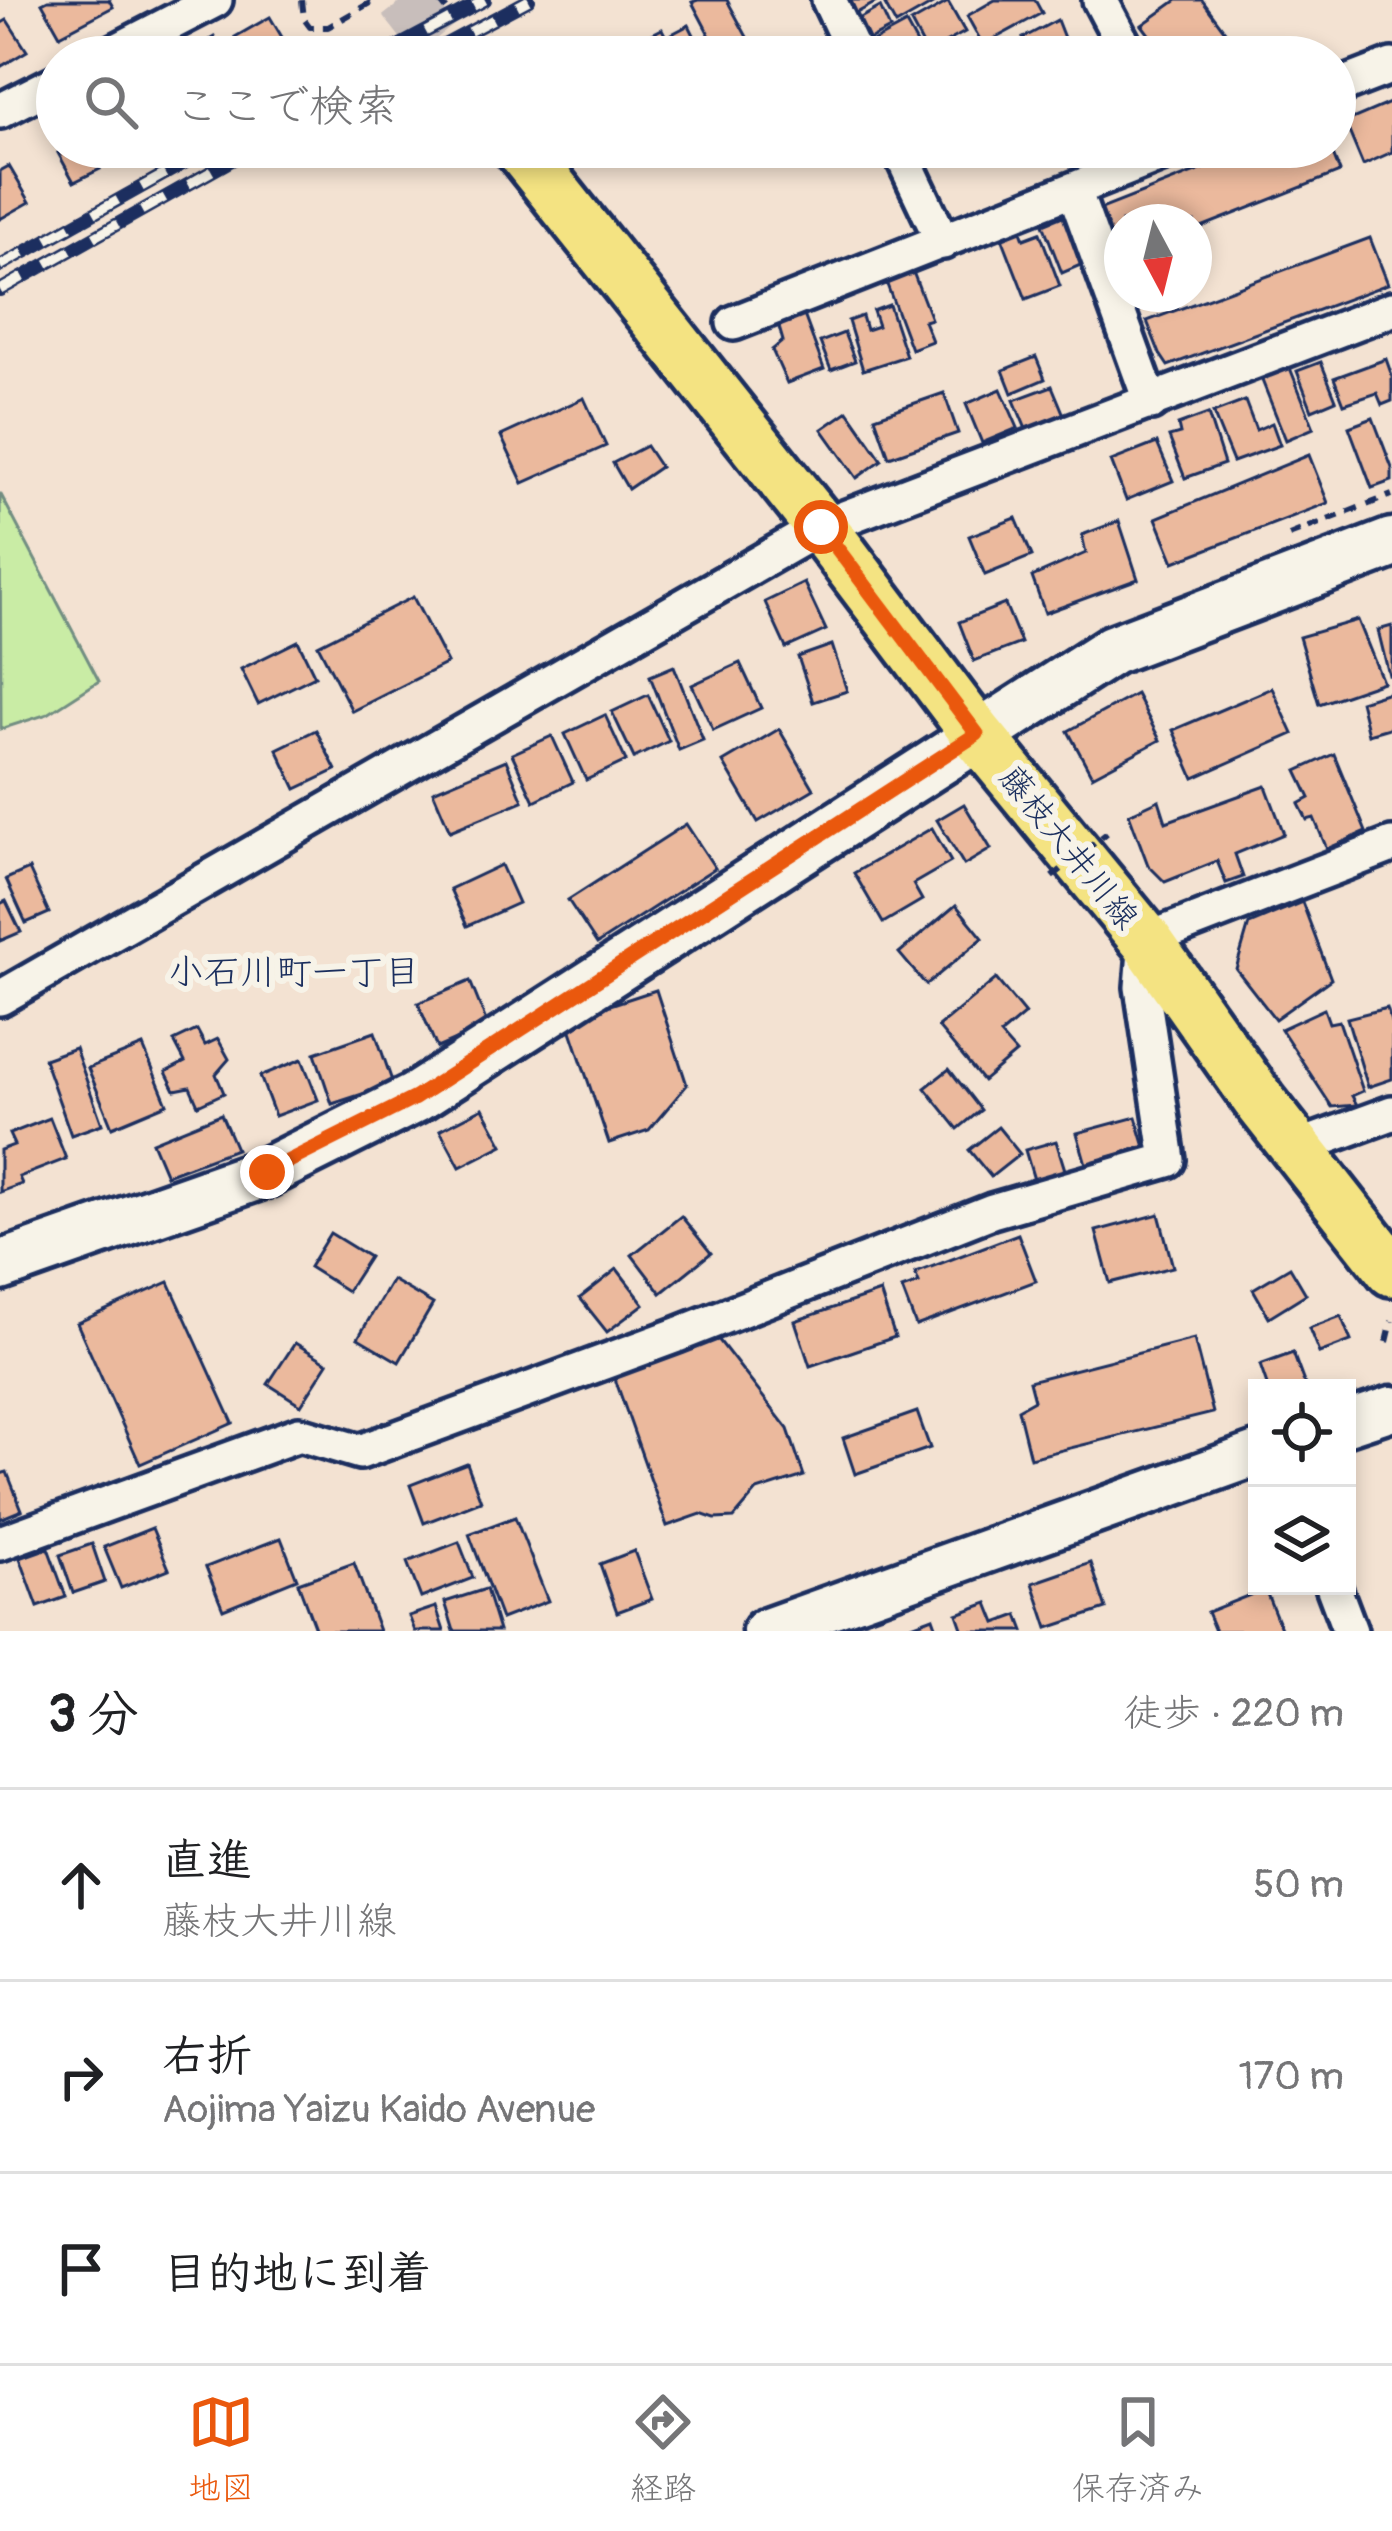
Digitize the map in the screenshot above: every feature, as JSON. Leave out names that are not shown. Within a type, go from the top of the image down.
[{"type":"main road","name":"藤枝大井川線","points":[[536,168],[821,527],[977,734],[1146,940],[1258,1099],[1392,1270]]},
{"type":"main road","points":[[0,1266],[267,1172],[415,1098],[1112,650],[1392,543]]},
{"type":"street","points":[[146,36],[215,0]]},
{"type":"street","points":[[829,0],[846,36]]},
{"type":"street","points":[[1100,0],[1119,36]]},
{"type":"street","points":[[1356,80],[1392,66]]},
{"type":"street","points":[[0,111],[36,93]]},
{"type":"street","points":[[908,168],[943,242]]},
{"type":"street","points":[[734,323],[1128,168]]},
{"type":"street","points":[[1074,190],[1150,403]]},
{"type":"street","points":[[0,998],[821,527],[1392,309]]},
{"type":"street","points":[[0,1543],[299,1434],[360,1452],[677,1335],[992,1211],[1168,1160],[1142,987],[1146,940],[1392,844]]},
{"type":"street","points":[[1299,1147],[1392,1113]]},
{"type":"street","points":[[1356,1420],[1392,1408]]},
{"type":"street","points":[[764,1631],[1248,1457]]},
{"type":"street","points":[[1336,1595],[1350,1631]]},
{"type":"path","points":[[302,0],[310,27],[328,27],[375,0]]},
{"type":"path","points":[[439,0],[452,16]]},
{"type":"path","points":[[1287,536],[1392,495]]},
{"type":"path","points":[[1052,877],[1107,833]]},
{"type":"path","points":[[1387,1342],[1392,1321]]},
{"type":"green space","points":[[0,493],[99,681],[48,714],[1,729]]},
{"type":"building","points":[[109,0],[113,7],[60,35],[42,3]]},
{"type":"building","points":[[727,0],[746,36],[710,36],[692,2]]},
{"type":"building","points":[[845,0],[880,0],[853,15]]},
{"type":"building","points":[[894,0],[938,1],[896,25],[885,5]]},
{"type":"building","points":[[995,0],[1035,0],[1042,13],[1000,36],[978,36],[967,16]]},
{"type":"building","points":[[1177,0],[1202,0],[1229,36],[1150,36],[1142,25]]},
{"type":"building","points":[[948,2],[965,32],[918,36],[911,23]]},
{"type":"building","points":[[880,7],[890,29],[864,36],[855,21]]},
{"type":"building","points":[[270,17],[281,36],[237,36]]},
{"type":"building","points":[[7,20],[27,51],[0,67],[0,24]]},
{"type":"building","points":[[1057,20],[1063,36],[1027,36]]},
{"type":"building","points":[[906,24],[913,36],[884,36]]},
{"type":"building","points":[[689,25],[694,36],[668,36]]},
{"type":"building","points":[[1392,102],[1392,152],[1363,165],[1356,148],[1356,117]]},
{"type":"building","points":[[9,166],[30,202],[0,219],[0,171]]},
{"type":"building","points":[[66,168],[100,168],[100,169],[74,182]]},
{"type":"building","points":[[1206,168],[1338,168],[1340,172],[1212,223],[1212,204],[1114,204]]},
{"type":"building","points":[[1104,208],[1104,231],[1096,211]]},
{"type":"building","points":[[1065,215],[1083,264],[1062,273],[1043,224]]},
{"type":"building","points":[[1020,228],[1024,239],[1040,233],[1060,286],[1026,299],[1001,235]]},
{"type":"building","points":[[1370,238],[1388,284],[1168,366],[1147,321],[1171,312],[1212,312],[1212,297]]},
{"type":"building","points":[[913,272],[931,319],[924,321],[932,341],[911,349],[886,282]]},
{"type":"building","points":[[889,305],[906,356],[863,370],[848,321],[862,316],[866,330],[878,326],[873,311]]},
{"type":"building","points":[[801,307],[824,369],[787,383],[772,350],[783,341],[776,317]]},
{"type":"building","points":[[844,333],[855,361],[831,370],[820,342]]},
{"type":"building","points":[[1036,357],[1045,379],[1012,393],[1003,370]]},
{"type":"building","points":[[1386,359],[1392,401],[1382,405],[1377,393],[1344,404],[1334,378]]},
{"type":"building","points":[[1321,362],[1336,400],[1312,410],[1297,371]]},
{"type":"building","points":[[1290,368],[1314,428],[1286,440],[1261,378]]},
{"type":"building","points":[[1052,386],[1064,415],[1026,429],[1014,400]]},
{"type":"building","points":[[1001,389],[1018,428],[982,443],[966,404]]},
{"type":"building","points":[[944,393],[958,433],[889,457],[875,417]]},
{"type":"building","points":[[584,398],[606,446],[523,483],[501,436]]},
{"type":"building","points":[[1245,401],[1256,430],[1272,423],[1280,445],[1233,462],[1213,413]]},
{"type":"building","points":[[848,411],[882,460],[857,478],[822,429]]},
{"type":"building","points":[[1208,414],[1224,464],[1185,478],[1169,437],[1180,434],[1178,425]]},
{"type":"building","points":[[1373,418],[1392,468],[1392,481],[1372,488],[1349,427]]},
{"type":"building","points":[[1157,443],[1173,481],[1126,500],[1111,461]]},
{"type":"building","points":[[646,446],[660,467],[628,489],[613,463]]},
{"type":"building","points":[[1309,455],[1328,503],[1174,562],[1156,518]]},
{"type":"building","points":[[1016,518],[1032,556],[985,575],[969,536]]},
{"type":"building","points":[[1119,521],[1138,579],[1045,613],[1032,577],[1086,553],[1082,535]]},
{"type":"building","points":[[804,583],[826,630],[786,648],[765,602]]},
{"type":"building","points":[[413,597],[447,663],[352,711],[318,645]]},
{"type":"building","points":[[1005,604],[1021,643],[974,661],[959,622]]},
{"type":"building","points":[[1358,620],[1383,682],[1319,704],[1299,637]]},
{"type":"building","points":[[1392,626],[1392,674],[1389,675],[1378,630]]},
{"type":"building","points":[[298,641],[315,676],[258,704],[241,669]]},
{"type":"building","points":[[832,645],[847,691],[813,702],[798,657]]},
{"type":"building","points":[[740,663],[761,708],[713,730],[692,685]]},
{"type":"building","points":[[674,666],[703,740],[679,750],[650,676]]},
{"type":"building","points":[[1272,688],[1293,734],[1194,778],[1173,730]]},
{"type":"building","points":[[1392,691],[1392,727],[1368,734],[1360,701]]},
{"type":"building","points":[[1136,694],[1160,740],[1092,776],[1068,731]]},
{"type":"building","points":[[648,695],[669,741],[634,758],[612,712]]},
{"type":"building","points":[[605,715],[626,761],[586,780],[565,734]]},
{"type":"building","points":[[779,729],[814,789],[758,822],[723,762]]},
{"type":"building","points":[[316,730],[336,770],[296,789],[277,749]]},
{"type":"building","points":[[552,736],[573,782],[534,801],[512,754]]},
{"type":"building","points":[[1334,754],[1366,832],[1327,849],[1314,818],[1307,820],[1299,804],[1310,798],[1297,771]]},
{"type":"building","points":[[506,760],[523,801],[450,831],[433,791]]},
{"type":"building","points":[[1266,786],[1284,834],[1235,854],[1243,877],[1226,883],[1217,861],[1165,882],[1148,865],[1129,814],[1159,800],[1166,822]]},
{"type":"building","points":[[964,804],[991,849],[964,865],[937,820]]},
{"type":"building","points":[[686,824],[715,868],[597,944],[568,900]]},
{"type":"building","points":[[932,828],[951,862],[913,884],[922,900],[883,923],[854,873]]},
{"type":"building","points":[[501,865],[518,903],[467,926],[450,889]]},
{"type":"building","points":[[29,869],[49,913],[26,923],[6,879]]},
{"type":"building","points":[[6,901],[21,932],[0,941],[0,904]]},
{"type":"building","points":[[1302,902],[1331,979],[1275,1019],[1236,969],[1249,924]]},
{"type":"building","points":[[956,905],[983,938],[926,985],[899,953]]},
{"type":"building","points":[[996,979],[1025,1014],[1000,1035],[1016,1053],[983,1081],[938,1027]]},
{"type":"building","points":[[470,981],[488,1026],[437,1048],[418,1003]]},
{"type":"building","points":[[656,990],[687,1085],[649,1130],[609,1143],[567,1019]]},
{"type":"building","points":[[1387,1008],[1392,1025],[1392,1079],[1368,1087],[1347,1018]]},
{"type":"building","points":[[1324,1009],[1329,1023],[1339,1021],[1363,1091],[1352,1096],[1357,1105],[1332,1107],[1281,1029]]},
{"type":"building","points":[[197,1030],[205,1045],[218,1039],[229,1059],[216,1074],[224,1093],[198,1105],[190,1087],[175,1090],[166,1072],[185,1062],[174,1041]]},
{"type":"building","points":[[375,1032],[393,1084],[332,1104],[315,1053]]},
{"type":"building","points":[[143,1046],[167,1104],[112,1127],[88,1068]]},
{"type":"building","points":[[75,1048],[102,1124],[71,1135],[44,1059]]},
{"type":"building","points":[[302,1059],[318,1100],[275,1116],[260,1076]]},
{"type":"building","points":[[949,1069],[981,1110],[958,1129],[925,1088]]},
{"type":"building","points":[[483,1108],[503,1145],[460,1167],[440,1130]]},
{"type":"building","points":[[221,1114],[236,1149],[166,1175],[152,1142]]},
{"type":"building","points":[[1136,1117],[1145,1147],[1086,1164],[1077,1133]]},
{"type":"building","points":[[50,1118],[66,1159],[19,1177],[22,1184],[0,1192],[0,1150],[14,1145],[9,1134]]},
{"type":"building","points":[[998,1127],[1020,1154],[991,1177],[969,1150]]},
{"type":"building","points":[[1056,1141],[1066,1173],[1035,1183],[1025,1150]]},
{"type":"building","points":[[1159,1214],[1173,1267],[1110,1283],[1096,1231]]},
{"type":"building","points":[[681,1216],[711,1253],[661,1293],[632,1255]]},
{"type":"building","points":[[330,1233],[369,1257],[347,1291],[309,1267]]},
{"type":"building","points":[[1018,1234],[1036,1281],[916,1326],[902,1289],[919,1283],[915,1273]]},
{"type":"building","points":[[1290,1267],[1306,1294],[1269,1317],[1253,1289]]},
{"type":"building","points":[[617,1269],[644,1304],[607,1332],[580,1298]]},
{"type":"building","points":[[392,1280],[433,1304],[399,1362],[358,1338]]},
{"type":"building","points":[[169,1282],[233,1423],[140,1464],[77,1323]]},
{"type":"building","points":[[880,1292],[895,1337],[810,1366],[795,1321]]},
{"type":"building","points":[[1341,1316],[1351,1341],[1319,1353],[1309,1328]]},
{"type":"building","points":[[718,1339],[788,1429],[804,1476],[757,1491],[734,1518],[701,1514],[667,1526],[614,1376]]},
{"type":"building","points":[[1194,1339],[1213,1413],[1030,1458],[1018,1409],[1034,1400],[1029,1381]]},
{"type":"building","points":[[295,1343],[328,1363],[301,1405],[268,1384]]},
{"type":"building","points":[[1293,1353],[1303,1379],[1265,1379],[1260,1365]]},
{"type":"building","points":[[917,1412],[930,1448],[855,1474],[843,1438]]},
{"type":"building","points":[[467,1463],[481,1501],[424,1523],[410,1485]]},
{"type":"building","points":[[7,1472],[22,1510],[0,1519],[0,1474]]},
{"type":"building","points":[[515,1517],[548,1601],[501,1619],[469,1534]]},
{"type":"building","points":[[152,1528],[169,1569],[121,1588],[104,1547]]},
{"type":"building","points":[[281,1538],[297,1579],[223,1609],[206,1567]]},
{"type":"building","points":[[459,1542],[473,1578],[421,1598],[407,1562]]},
{"type":"building","points":[[92,1544],[105,1582],[73,1593],[60,1555]]},
{"type":"building","points":[[48,1548],[66,1597],[38,1607],[20,1558]]},
{"type":"building","points":[[634,1551],[652,1599],[617,1612],[600,1564]]},
{"type":"building","points":[[354,1563],[379,1631],[316,1631],[298,1583]]},
{"type":"building","points":[[1091,1563],[1106,1609],[1048,1628],[1033,1583]]},
{"type":"building","points":[[486,1589],[499,1631],[454,1631],[445,1602]]},
{"type":"building","points":[[1250,1595],[1267,1595],[1282,1631],[1215,1631],[1207,1612]]},
{"type":"building","points":[[988,1603],[996,1623],[1018,1615],[1024,1631],[963,1631],[957,1614]]},
{"type":"building","points":[[436,1607],[444,1631],[415,1631],[409,1616]]},
{"type":"building","points":[[933,1617],[938,1631],[896,1631]]},
{"type":"tunnel","points":[[403,0],[431,36]]},
{"type":"railway","points":[[417,36],[485,0]]},
{"type":"railway","points":[[461,36],[529,0]]},
{"type":"railway","points":[[0,266],[175,168]]},
{"type":"railway","points":[[0,290],[218,168]]},
{"type":"district","name":"小石川町一丁目","points":[[294,971]]},
{"type":"route","points":[[267,1172],[415,1098],[977,734],[821,527]]}]
